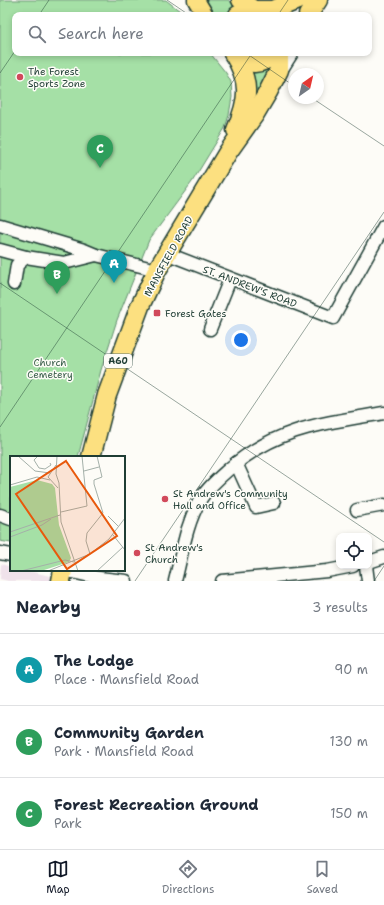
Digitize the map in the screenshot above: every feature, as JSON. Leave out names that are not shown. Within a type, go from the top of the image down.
[{"type":"highway","points":[[245,12],[249,10],[262,12],[273,10],[298,0]]},
{"type":"highway","name":"MANSFIELD ROAD","points":[[228,152],[247,98],[246,82],[234,56]]},
{"type":"highway","name":"MANSFIELD ROAD","points":[[236,56],[242,61],[257,63],[267,60],[272,56]]},
{"type":"highway","name":"MANSFIELD ROAD","points":[[91,456],[107,395],[117,364],[140,306],[158,270],[228,152],[255,114],[268,92],[279,70],[278,56]]},
{"type":"highway","points":[[61,581],[63,571]]},
{"type":"main road","points":[[196,0],[203,12]]},
{"type":"main road","points":[[240,0],[262,12]]},
{"type":"street","points":[[268,92],[290,56]]},
{"type":"street","points":[[0,225],[96,255],[158,270]]},
{"type":"street","name":"ST. ANDREW'S ROAD","points":[[168,254],[333,318],[384,226]]},
{"type":"street","points":[[0,250],[26,257],[64,263],[96,255]]},
{"type":"street","points":[[14,284],[17,265],[26,257]]},
{"type":"street","points":[[210,329],[230,279]]},
{"type":"street","points":[[175,581],[193,516],[200,500],[207,490],[236,463],[260,446],[303,427],[384,413]]},
{"type":"street","points":[[236,463],[256,507],[274,503]]},
{"type":"street","points":[[357,510],[384,505]]},
{"type":"street","points":[[0,515],[10,519]]},
{"type":"street","points":[[0,553],[10,556]]},
{"type":"street","points":[[372,561],[384,556]]},
{"type":"street","points":[[222,581],[337,569]]},
{"type":"street","points":[[366,569],[368,581]]},
{"type":"street","points":[[68,571],[99,578],[126,581]]},
{"type":"shaded area","points":[[1,564],[10,567],[10,571],[29,571],[54,577],[53,581],[8,581],[0,579]]},
{"type":"green space","name":"Church Cemetery","points":[[0,0],[166,0],[181,12],[12,12],[12,56],[212,56],[231,82],[232,97],[225,128],[192,182],[149,240],[117,320],[101,370],[78,456],[10,456],[10,543],[0,541]]},
{"type":"green space","points":[[205,0],[228,0],[237,7],[233,12],[211,12]]},
{"type":"green space","points":[[275,60],[253,109],[248,66]]},
{"type":"place","name":"The Forest Sports Zone","points":[[20,77]]},
{"type":"place","name":"Forest Recreation Ground","points":[[100,168]]},
{"type":"place","name":"The Lodge","points":[[114,283]]},
{"type":"place","name":"Community Garden","points":[[57,294]]},
{"type":"place","name":"Forest Gates","points":[[157,313]]},
{"type":"place","name":"St Andrew's Community Hall and Office","points":[[165,499]]},
{"type":"place","name":"St Andrew's Church","points":[[137,553]]}]
